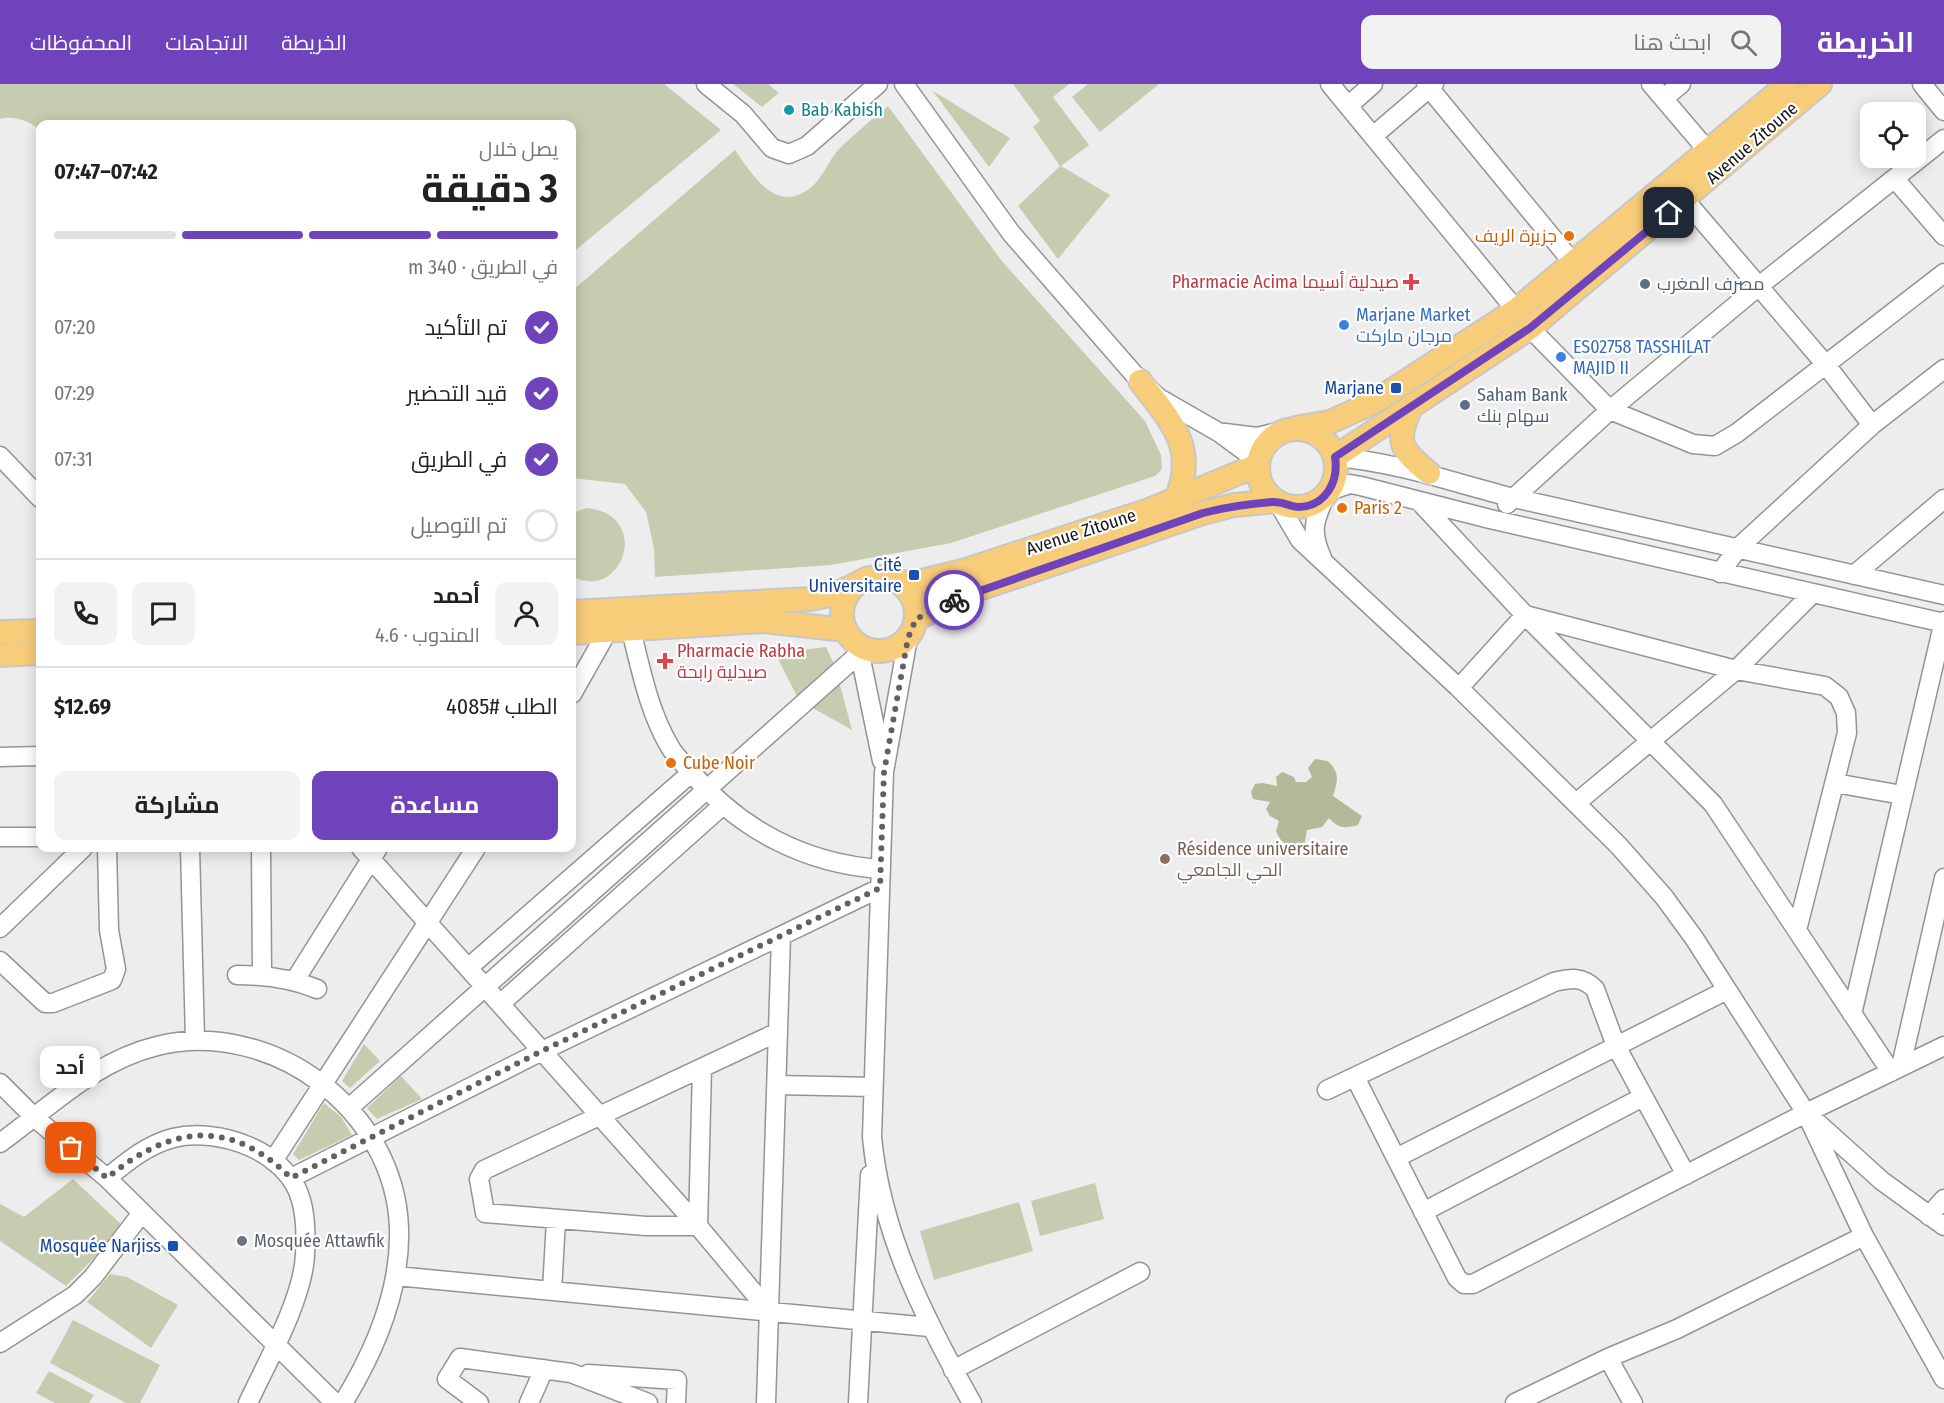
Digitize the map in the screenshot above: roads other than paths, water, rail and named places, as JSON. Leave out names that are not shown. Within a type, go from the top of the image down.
[{"type":"main road","name":"Avenue Zitoune","points":[[1289,430],[1330,422],[1374,402],[1523,319],[1574,264],[1788,84]]},
{"type":"main road","name":"Avenue Zitoune","points":[[1335,457],[1412,405],[1523,319],[1685,200],[1820,84]]},
{"type":"main road","points":[[1140,381],[1173,425],[1185,453],[1182,484],[1176,500]]},
{"type":"main road","points":[[1412,405],[1402,426],[1402,443],[1411,459],[1429,473]]},
{"type":"main road","points":[[1289,430],[1316,433],[1325,439],[1335,457],[1336,475],[1327,493],[1314,503],[1302,507],[1277,501],[1262,486],[1258,463],[1267,443],[1289,430]]},
{"type":"main road","name":"Avenue Zitoune","points":[[899,583],[922,581],[963,571],[1176,500],[1258,463]]},
{"type":"main road","name":"Avenue Zitoune","points":[[912,628],[970,592],[1203,513],[1234,505],[1277,501]]},
{"type":"main road","points":[[576,612],[810,599],[835,594],[879,577],[899,583],[913,599],[912,628],[890,649],[880,651],[855,642],[762,621],[576,633]]},
{"type":"main road","points":[[855,642],[843,609],[851,590],[859,583]]},
{"type":"main road","points":[[0,632],[36,631]]},
{"type":"main road","points":[[0,655],[36,653]]},
{"type":"street","points":[[706,84],[743,114],[772,148],[789,154],[807,146],[878,84]]},
{"type":"street","points":[[904,84],[1011,233],[1140,381],[1159,398],[1220,432],[1258,463]]},
{"type":"street","points":[[1330,84],[1523,319],[1610,410],[1693,444],[1714,446],[1737,433],[1944,273]]},
{"type":"street","points":[[1348,106],[1373,84]]},
{"type":"street","points":[[1651,84],[1708,152]]},
{"type":"street","points":[[1664,98],[1681,84]]},
{"type":"street","points":[[1922,84],[1944,111]]},
{"type":"street","points":[[1373,136],[1430,85],[1574,264]]},
{"type":"street","points":[[1490,519],[1610,410],[1758,286],[1944,139]]},
{"type":"street","points":[[1895,178],[1944,236]]},
{"type":"street","points":[[1685,200],[1826,365],[1872,425]]},
{"type":"street","points":[[1720,573],[1738,548],[1872,425],[1944,369]]},
{"type":"street","points":[[1220,432],[1257,437],[1289,430]]},
{"type":"street","points":[[0,456],[36,494]]},
{"type":"street","points":[[1335,457],[1361,459],[1429,473],[1458,484],[1514,498],[1944,595]]},
{"type":"street","points":[[1323,560],[1314,540],[1314,527],[1327,493],[1350,484],[1720,573],[1944,622],[1852,1014]]},
{"type":"street","points":[[1854,575],[1944,499]]},
{"type":"street","points":[[1277,501],[1300,540],[1459,688],[1576,803],[1642,871],[1695,938],[1806,1113],[1864,1236],[1944,1379]]},
{"type":"street","points":[[1419,501],[1525,615],[1713,804],[1852,1014],[1896,1069]]},
{"type":"street","points":[[1576,803],[1736,669],[1813,593]]},
{"type":"street","points":[[1525,615],[1736,669],[1825,686],[1839,697],[1846,713],[1847,733],[1797,930]]},
{"type":"street","points":[[1459,688],[1525,615]]},
{"type":"street","points":[[858,1403],[872,1137],[884,772],[912,628]]},
{"type":"street","points":[[631,630],[654,714],[670,748],[722,806],[750,826],[804,854],[852,866],[881,869]]},
{"type":"street","points":[[576,687],[607,632]]},
{"type":"street","points":[[855,642],[884,772]]},
{"type":"street","points":[[349,1108],[705,789],[855,642]]},
{"type":"street","points":[[0,757],[36,756]]},
{"type":"street","points":[[468,968],[691,772]]},
{"type":"street","points":[[1835,783],[1902,795]]},
{"type":"street","points":[[500,1004],[722,806]]},
{"type":"street","points":[[0,837],[36,837]]},
{"type":"street","points":[[0,928],[79,852]]},
{"type":"street","points":[[0,961],[45,1003],[53,1003],[112,980],[116,969],[109,930],[107,852]]},
{"type":"street","points":[[190,852],[195,1039]]},
{"type":"street","points":[[261,852],[262,975]]},
{"type":"street","points":[[295,980],[369,852]]},
{"type":"street","points":[[371,852],[468,968],[699,1226],[770,1311]]},
{"type":"street","points":[[273,1161],[473,852]]},
{"type":"street","points":[[1896,1069],[1944,878]]},
{"type":"street","points":[[291,1178],[542,1051],[880,888]]},
{"type":"street","points":[[766,1403],[781,937]]},
{"type":"street","points":[[237,975],[262,975],[295,980],[317,989]]},
{"type":"street","points":[[1327,1090],[1554,982],[1576,977],[1589,983],[1595,989],[1616,1046],[1686,1175]]},
{"type":"street","points":[[1396,1158],[1727,990]]},
{"type":"street","points":[[699,1226],[556,1220],[485,1213],[479,1179],[481,1172],[778,1032]]},
{"type":"street","points":[[0,1143],[94,1072],[112,1062],[158,1046],[195,1039],[240,1045],[268,1052],[288,1061],[322,1083],[349,1108],[369,1138],[391,1181],[397,1205],[399,1228],[396,1276],[378,1333],[356,1382],[343,1403]]},
{"type":"street","points":[[1355,1077],[1408,1177],[1457,1278],[1464,1284],[1473,1284],[1806,1113],[1944,1046]]},
{"type":"street","points":[[699,1226],[702,1068]]},
{"type":"street","points":[[0,1083],[35,1118],[107,1178],[335,1403]]},
{"type":"street","points":[[777,1085],[873,1087]]},
{"type":"street","points":[[1423,1212],[1643,1097]]},
{"type":"street","points":[[1806,1113],[1882,1181],[1944,1226]]},
{"type":"street","points":[[872,1137],[880,1194],[904,1265],[929,1327],[972,1403]]},
{"type":"street","points":[[107,1178],[133,1156],[174,1138],[219,1138],[256,1149],[291,1178],[301,1199],[305,1257],[302,1277],[275,1345],[248,1403]]},
{"type":"street","points":[[1929,1216],[1944,1199]]},
{"type":"street","points":[[0,1343],[75,1295],[93,1277],[141,1214]]},
{"type":"street","points":[[552,1291],[556,1220]]},
{"type":"street","points":[[1515,1403],[1608,1358],[1677,1329],[1864,1236]]},
{"type":"street","points":[[953,1370],[1140,1272]]},
{"type":"street","points":[[396,1276],[929,1327]]},
{"type":"street","points":[[480,1403],[447,1379],[460,1358],[571,1373],[677,1380],[676,1403]]},
{"type":"street","points":[[1608,1358],[1633,1403]]},
{"type":"street","points":[[529,1403],[544,1369]]},
{"type":"street","points":[[571,1373],[648,1403]]},
{"type":"place","name":"Bab Kabish","points":[[789,110]]},
{"type":"place","name":"جزيرة الريف","points":[[1569,236]]},
{"type":"place","name":"Pharmacie Acima صيدلية أسيما","points":[[1411,282]]},
{"type":"place","name":"مصرف المغرب","points":[[1645,284]]},
{"type":"place","name":"Marjane Market مرجان ماركت","points":[[1344,325]]},
{"type":"place","name":"ES02758 TASSHILAT MAJID II","points":[[1561,357]]},
{"type":"place","name":"Marjane","points":[[1396,388]]},
{"type":"place","name":"Saham Bank سهام بنك","points":[[1465,405]]},
{"type":"place","name":"Paris 2","points":[[1342,508]]},
{"type":"place","name":"Cité Universitaire","points":[[914,575]]},
{"type":"place","name":"Pharmacie Rabha صيدلية رابحة","points":[[665,661]]},
{"type":"place","name":"Cube Noir","points":[[671,763]]},
{"type":"place","name":"Résidence universitaire الحي الجامعي","points":[[1165,859]]},
{"type":"place","name":"أحد","points":[[71,1148]]},
{"type":"place","name":"Mosquée Attawfik","points":[[242,1241]]},
{"type":"place","name":"Mosquée Narjiss","points":[[173,1246]]}]
